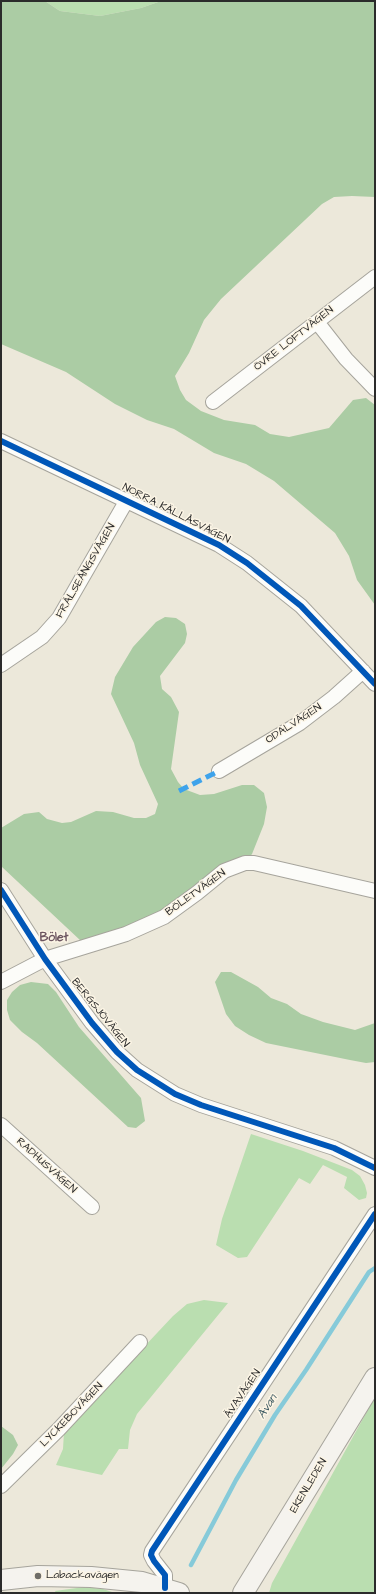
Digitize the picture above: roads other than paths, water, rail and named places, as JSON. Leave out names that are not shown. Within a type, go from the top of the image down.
[{"type":"street","name":"ÖVRE LOFTVÄGEN","points":[[213,402],[375,277]]},
{"type":"street","points":[[317,322],[346,359],[375,389]]},
{"type":"street","name":"NORRA KÄLLÅSVÄGEN","points":[[1,441],[219,545],[247,563],[301,606],[375,684]]},
{"type":"street","name":"FRÄLSEÄNGSVÄGEN","points":[[1,665],[42,637],[59,618],[127,500]]},
{"type":"street","name":"ODALVÄGEN","points":[[219,771],[300,723],[334,697],[363,671]]},
{"type":"street","name":"BÖLETVÄGEN","points":[[1,982],[46,959],[126,934],[164,916],[224,872],[245,863],[254,863],[375,891]]},
{"type":"street","name":"BERGSJÖVÄGEN","points":[[1,890],[46,959],[92,1023],[117,1052],[154,1082],[201,1105],[334,1148],[375,1168]]},
{"type":"street","name":"RADHUSVÄGEN","points":[[1,1125],[92,1207]]},
{"type":"street","name":"ÄVAVÄGEN","points":[[172,1590],[165,1575],[151,1555],[152,1550],[375,1214]]},
{"type":"street","name":"LYCKEBOVÄGEN","points":[[1,1486],[59,1429],[140,1342]]},
{"type":"street","name":"EKENLEDEN","points":[[243,1593],[375,1378]]},
{"type":"street","points":[[1,1580],[38,1576],[91,1577],[142,1582],[172,1590]]},
{"type":"waterway","name":"Ävan","points":[[191,1565],[236,1480],[275,1415],[369,1272],[375,1268]]},
{"type":"place","name":"Labackavägen","points":[[38,1576]]},
{"type":"district","name":"Bölet","points":[[54,938]]}]
